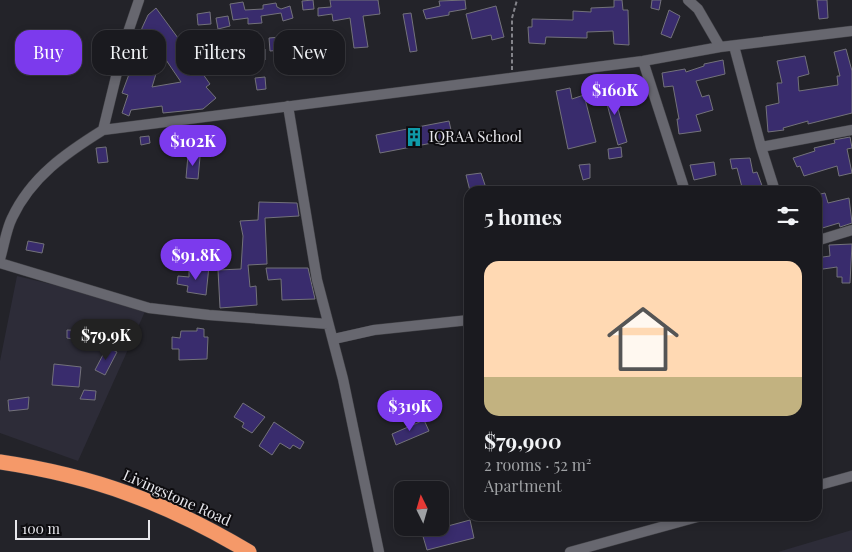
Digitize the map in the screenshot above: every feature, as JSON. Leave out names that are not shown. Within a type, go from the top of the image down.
[{"type":"highway","name":"Livingstone Road","points":[[0,462],[85,479],[133,494],[202,525],[249,552]]},
{"type":"street","points":[[103,130],[124,44],[139,0]]},
{"type":"street","points":[[688,0],[698,9],[720,47]]},
{"type":"street","points":[[0,259],[12,219],[30,186],[70,151],[103,130],[643,61],[720,47],[852,30]]},
{"type":"street","points":[[734,46],[760,146],[773,186]]},
{"type":"street","points":[[643,61],[683,186]]},
{"type":"street","points":[[288,106],[317,280],[328,324],[334,339],[379,552]]},
{"type":"street","points":[[760,146],[852,130]]},
{"type":"street","points":[[822,239],[852,230]]},
{"type":"street","points":[[0,263],[149,308],[209,315],[328,324]]},
{"type":"street","points":[[334,339],[374,330],[464,321]]},
{"type":"street","points":[[822,484],[852,476]]},
{"type":"street","points":[[570,552],[683,521]]},
{"type":"path","points":[[512,78],[512,18],[517,0]]},
{"type":"shaded area","points":[[17,276],[147,307],[78,461],[0,433],[0,361]]},
{"type":"shaded area","points":[[852,530],[852,552],[778,552]]},
{"type":"building","points":[[313,0],[314,9],[303,10],[302,1]]},
{"type":"building","points":[[330,0],[378,0],[380,14],[363,16],[368,47],[354,48],[350,18],[333,21],[332,14],[318,16],[318,8],[331,7]]},
{"type":"building","points":[[465,0],[466,9],[449,12],[449,15],[426,19],[423,10],[440,6],[439,1]]},
{"type":"building","points":[[614,0],[622,0],[623,10],[628,10],[629,45],[614,44],[613,31],[587,32],[587,38],[546,37],[545,44],[529,43],[528,27],[532,27],[532,19],[573,20],[573,11],[591,12],[591,8],[614,7]]},
{"type":"building","points":[[652,0],[661,0],[659,10],[651,8]]},
{"type":"building","points":[[817,0],[827,0],[828,18],[819,19]]},
{"type":"building","points":[[243,2],[245,10],[263,9],[263,5],[276,3],[277,7],[281,9],[290,6],[293,18],[283,21],[281,13],[261,16],[262,23],[248,24],[248,18],[233,20],[230,4]]},
{"type":"building","points":[[496,6],[504,37],[492,40],[491,35],[472,39],[466,14]]},
{"type":"building","points":[[156,8],[176,35],[176,75],[166,60],[166,30],[142,30],[148,15]]},
{"type":"building","points":[[669,10],[680,16],[671,38],[661,34]]},
{"type":"building","points":[[210,12],[211,24],[198,25],[197,14]]},
{"type":"building","points":[[411,13],[417,51],[410,52],[403,14]]},
{"type":"building","points":[[228,16],[230,26],[218,29],[216,18]]},
{"type":"building","points":[[269,38],[274,38],[274,51],[270,51]]},
{"type":"building","points":[[846,49],[852,71],[852,113],[808,124],[808,121],[783,128],[784,130],[768,132],[766,106],[779,103],[777,83],[782,83],[777,61],[805,56],[809,74],[798,77],[799,91],[838,85],[837,76],[840,76],[834,52]]},
{"type":"building","points":[[723,60],[725,74],[696,81],[702,97],[709,95],[713,110],[696,115],[701,131],[679,134],[677,119],[679,119],[673,86],[664,87],[662,73],[685,69],[686,72],[704,66],[704,64]]},
{"type":"building","points":[[129,75],[156,75],[152,87],[181,82],[176,75],[204,75],[210,84],[206,87],[216,98],[203,109],[163,113],[162,106],[131,110],[129,116],[122,113],[128,95],[122,93]]},
{"type":"building","points":[[265,77],[266,89],[257,90],[255,78]]},
{"type":"building","points":[[612,87],[627,142],[618,145],[603,89]]},
{"type":"building","points":[[570,88],[572,99],[584,95],[596,142],[568,149],[556,91]]},
{"type":"building","name":"IQRAA School","points":[[449,121],[453,139],[380,153],[376,135]]},
{"type":"building","points":[[149,136],[150,143],[141,145],[140,137]]},
{"type":"building","points":[[850,137],[852,148],[847,149],[852,173],[839,176],[837,166],[804,176],[800,166],[797,167],[793,158],[815,151],[814,148],[835,143],[834,140]]},
{"type":"building","points":[[106,147],[108,162],[98,163],[96,148]]},
{"type":"building","points":[[621,147],[622,157],[609,159],[608,149]]},
{"type":"building","points":[[188,155],[200,157],[198,179],[186,178]]},
{"type":"building","points":[[750,158],[753,173],[757,172],[762,186],[742,186],[737,168],[732,169],[730,159]]},
{"type":"building","points":[[714,162],[716,175],[694,180],[690,165]]},
{"type":"building","points":[[590,164],[590,178],[583,180],[579,165]]},
{"type":"building","points":[[481,173],[485,186],[469,186],[466,175]]},
{"type":"building","points":[[825,193],[828,203],[849,198],[852,223],[840,227],[839,223],[822,228],[822,194]]},
{"type":"building","points":[[259,202],[297,203],[299,216],[265,218],[267,264],[248,265],[250,287],[256,286],[257,305],[220,308],[218,270],[241,269],[243,236],[240,221],[258,220]]},
{"type":"building","points":[[28,241],[44,244],[42,253],[26,250]]},
{"type":"building","points":[[852,244],[850,283],[842,283],[842,277],[837,277],[837,267],[822,269],[822,257],[830,256],[829,245]]},
{"type":"building","points":[[200,265],[209,266],[206,295],[187,292],[188,286],[177,284],[178,276],[189,277],[189,271],[199,272]]},
{"type":"building","points":[[266,268],[308,268],[315,299],[282,300],[281,279],[268,280]]},
{"type":"building","points":[[197,328],[204,329],[204,337],[208,337],[207,359],[179,360],[179,349],[172,349],[172,337],[180,338],[181,331],[197,331]]},
{"type":"building","points":[[67,330],[92,331],[90,342],[67,338]]},
{"type":"building","points":[[107,347],[117,352],[105,375],[95,370]]},
{"type":"building","points":[[54,364],[81,367],[79,387],[52,385]]},
{"type":"building","points":[[84,390],[96,391],[95,400],[80,399]]},
{"type":"building","points":[[29,397],[28,409],[9,411],[8,400]]},
{"type":"building","points":[[243,403],[265,417],[252,433],[242,427],[244,423],[234,417]]},
{"type":"building","points":[[424,420],[429,431],[396,445],[392,434]]},
{"type":"building","points":[[274,422],[304,442],[300,449],[293,445],[290,449],[280,443],[272,455],[259,446]]},
{"type":"building","points":[[470,521],[474,538],[427,550],[423,536],[449,536],[449,526]]},
{"type":"place","name":"IQRAA School","points":[[414,137]]}]
